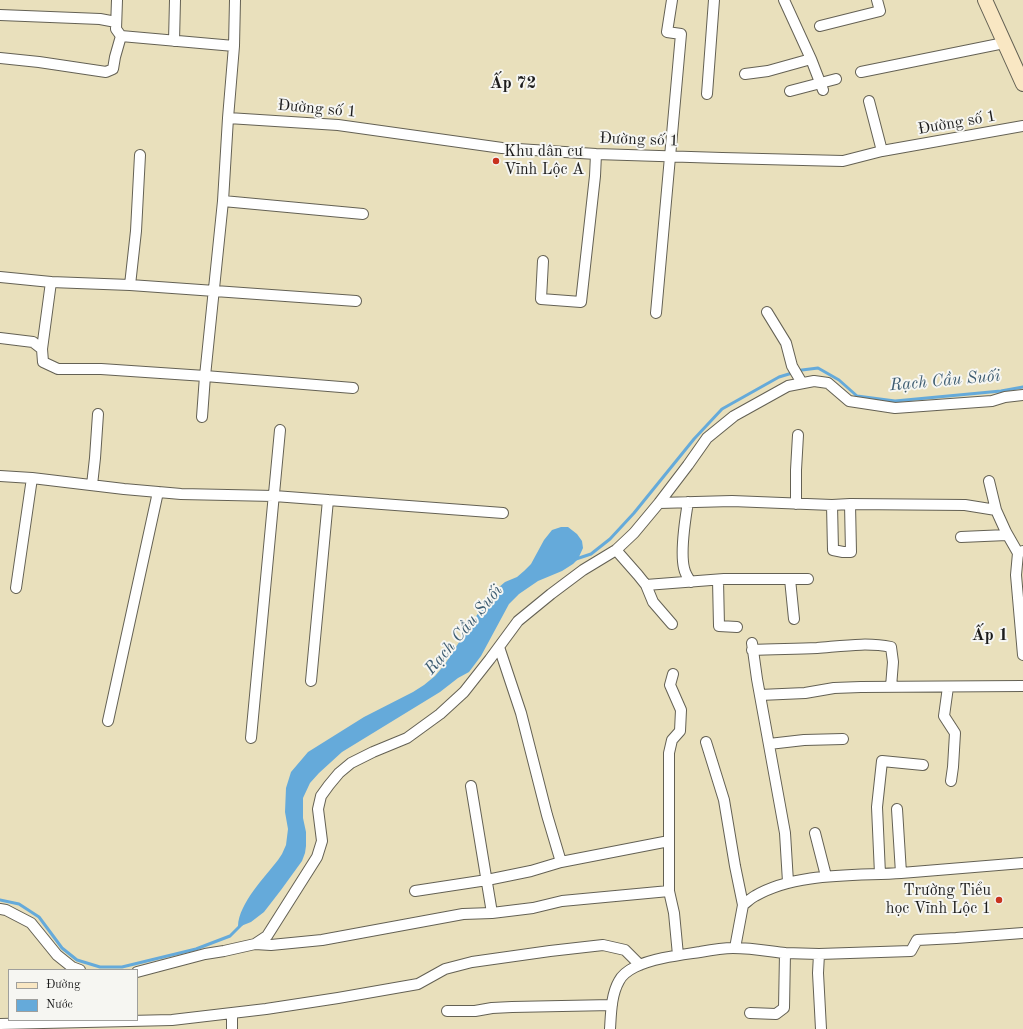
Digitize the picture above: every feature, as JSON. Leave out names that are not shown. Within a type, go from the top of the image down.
[{"type":"main road","points":[[985,0],[1023,84]]},
{"type":"street","points":[[117,0],[116,29],[121,36],[234,46]]},
{"type":"street","points":[[174,41],[175,0]]},
{"type":"street","points":[[202,417],[223,201],[234,46],[235,0]]},
{"type":"street","points":[[656,312],[681,34],[668,32],[672,0]]},
{"type":"street","points":[[707,94],[714,0]]},
{"type":"street","points":[[784,0],[822,87]]},
{"type":"street","points":[[820,26],[880,11],[877,0]]},
{"type":"street","points":[[0,15],[100,19],[116,22]]},
{"type":"street","points":[[0,58],[106,72],[113,69],[121,36]]},
{"type":"street","points":[[861,72],[1004,43]]},
{"type":"street","points":[[744,74],[768,71],[811,59]]},
{"type":"street","points":[[790,91],[822,87],[836,79]]},
{"type":"street","points":[[870,101],[882,151]]},
{"type":"street","name":"Đường số 1","points":[[228,118],[338,125],[502,148],[596,154],[843,161],[882,151],[1023,126]]},
{"type":"street","points":[[543,261],[541,299],[581,302],[595,176],[596,154]]},
{"type":"street","points":[[130,285],[136,231],[140,155]]},
{"type":"street","points":[[223,201],[363,214]]},
{"type":"street","points":[[0,277],[51,282],[130,285],[356,301]]},
{"type":"street","points":[[51,282],[42,349],[43,362],[58,369],[205,376],[353,388]]},
{"type":"street","points":[[767,312],[786,343],[792,366],[800,380]]},
{"type":"street","points":[[0,338],[33,342],[42,349]]},
{"type":"street","points":[[255,944],[267,936],[317,857],[322,841],[318,809],[321,796],[339,773],[351,763],[406,738],[440,714],[464,692],[518,621],[584,570],[616,550],[634,533],[660,503],[707,438],[734,416],[800,380],[828,383],[849,401],[895,408],[992,401],[1005,397],[1023,395]]},
{"type":"street","points":[[92,485],[98,414]]},
{"type":"street","points":[[251,738],[280,430]]},
{"type":"street","points":[[796,504],[798,435]]},
{"type":"street","points":[[0,476],[181,494],[274,496],[503,513]]},
{"type":"street","points":[[16,588],[32,478]]},
{"type":"street","points":[[990,481],[996,510],[1007,535],[1021,552],[1016,575],[1023,655]]},
{"type":"street","points":[[108,721],[158,492]]},
{"type":"street","points":[[311,681],[328,500]]},
{"type":"street","points":[[660,503],[732,501],[832,506],[850,504],[965,505],[996,510]]},
{"type":"street","points":[[688,502],[683,538],[683,558],[686,575],[691,582]]},
{"type":"street","points":[[832,506],[833,550],[851,552],[850,504]]},
{"type":"street","points":[[962,537],[1007,535]]},
{"type":"street","points":[[616,550],[646,585],[653,602],[672,624]]},
{"type":"street","points":[[790,579],[794,619]]},
{"type":"street","points":[[646,585],[718,580],[808,579]]},
{"type":"street","points":[[718,580],[720,626],[737,627]]},
{"type":"street","points":[[788,882],[785,833],[752,647],[815,648],[849,645],[881,645],[891,647],[893,662],[891,687]]},
{"type":"street","points":[[499,647],[521,714],[561,862]]},
{"type":"street","points":[[673,674],[670,685],[681,710],[680,731],[672,740],[669,753],[669,891],[674,913],[678,955]]},
{"type":"street","points":[[948,686],[944,716],[954,733],[953,767],[950,781]]},
{"type":"street","points":[[760,695],[805,693],[834,688],[1023,686]]},
{"type":"street","points":[[768,744],[804,740],[843,739]]},
{"type":"street","points":[[706,742],[724,800],[743,905],[735,948]]},
{"type":"street","points":[[880,874],[877,807],[882,761],[923,765]]},
{"type":"street","points":[[471,786],[492,913]]},
{"type":"street","points":[[897,809],[901,873]]},
{"type":"street","points":[[815,833],[826,876]]},
{"type":"street","points":[[415,891],[487,880],[531,871],[561,862],[669,841]]},
{"type":"street","points":[[743,905],[755,896],[773,887],[788,882],[826,876],[901,873],[1023,863]]},
{"type":"street","points":[[138,972],[205,954],[255,944],[271,945],[322,940],[463,914],[492,913],[533,908],[562,901],[669,891]]},
{"type":"street","points":[[0,909],[6,910],[31,923],[57,955],[72,967],[77,969]]},
{"type":"street","points":[[610,1029],[612,1005],[615,990],[619,981],[634,967],[646,962],[678,955],[726,948],[819,954],[911,951],[917,940],[1023,933]]},
{"type":"street","points":[[0,1024],[63,1026],[172,1020],[266,1009],[418,984],[445,969],[472,962],[603,945],[625,950],[640,965]]},
{"type":"street","points":[[750,1013],[776,1014],[784,1008],[785,953]]},
{"type":"street","points":[[819,954],[818,973],[822,1029]]},
{"type":"street","points":[[448,1011],[475,1011],[512,1007],[612,1005]]},
{"type":"street","points":[[232,1013],[232,1029]]},
{"type":"water","points":[[561,527],[568,527],[577,534],[582,541],[583,548],[578,559],[562,571],[538,581],[519,594],[509,604],[481,656],[469,672],[458,678],[440,692],[342,752],[310,783],[303,798],[303,818],[306,832],[306,846],[302,861],[264,912],[251,922],[238,926],[239,917],[248,899],[278,860],[286,845],[288,829],[285,812],[286,788],[291,772],[308,752],[364,717],[413,692],[435,676],[445,664],[474,619],[498,588],[524,571],[531,564],[544,540],[552,530]]},
{"type":"waterway","name":"Rạch Cầu Suối","points":[[576,559],[591,554],[610,539],[634,513],[694,439],[722,409],[779,377],[802,370],[818,368],[839,380],[857,396],[895,401],[1001,391],[1023,387]]},
{"type":"waterway","name":"Rạch Cầu Suối","points":[[0,900],[19,904],[39,917],[62,948],[77,960],[100,967],[122,967],[196,949],[230,936],[242,924]]},
{"type":"place","name":"Khu dân cư Vĩnh Lộc A","points":[[496,161]]},
{"type":"place","name":"Trường Tiểu học Vĩnh Lộc 1","points":[[999,900]]},
{"type":"district","name":"Ấp 72","points":[[513,84]]},
{"type":"district","name":"Ấp 1","points":[[990,636]]}]
